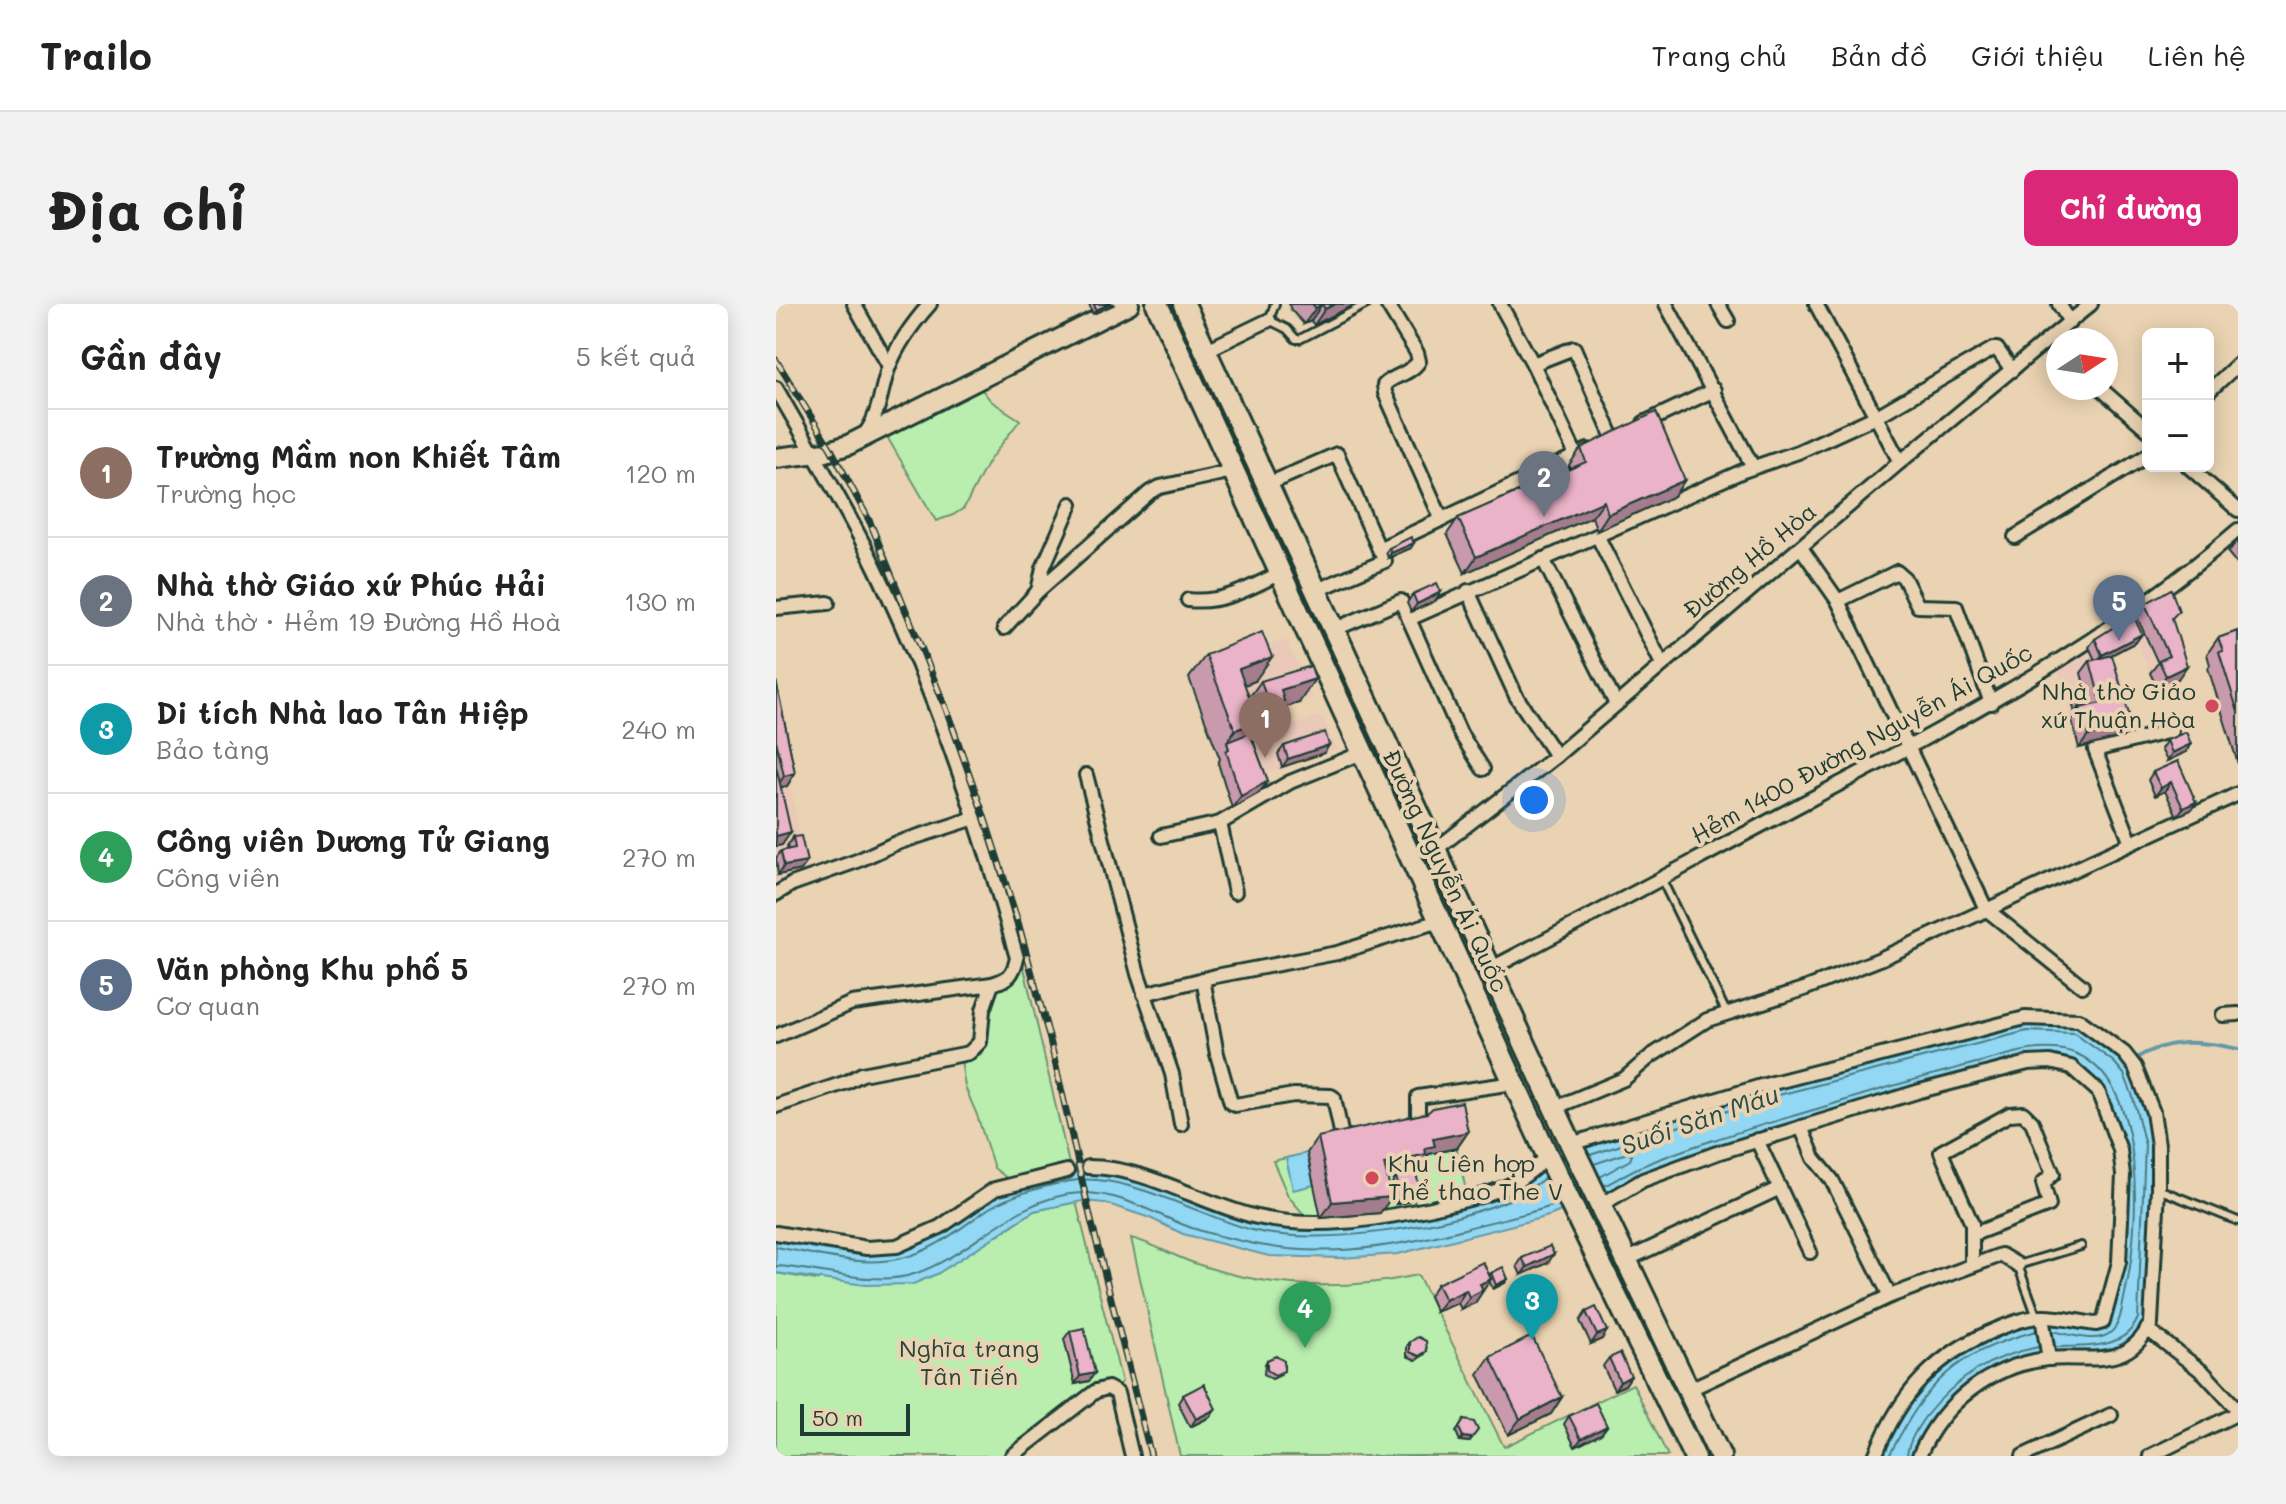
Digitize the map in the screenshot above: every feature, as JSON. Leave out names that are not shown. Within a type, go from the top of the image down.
[{"type":"main road","name":"Đường Nguyễn Ái Quốc","points":[[1157,304],[1548,1157],[1694,1456]]},
{"type":"main road","name":"Đường Nguyễn Ái Quốc","points":[[1184,304],[1554,1108],[1720,1456]]},
{"type":"main road","points":[[1182,361],[1205,351]]},
{"type":"main road","points":[[1466,980],[1490,969]]},
{"type":"street","points":[[854,304],[889,366]]},
{"type":"street","points":[[867,430],[889,366],[907,332],[930,304]]},
{"type":"street","points":[[776,458],[843,447],[867,430],[1129,304]]},
{"type":"street","points":[[1387,304],[1419,361],[1415,368],[1389,380],[1384,385],[1385,393],[1442,520]]},
{"type":"street","points":[[1500,304],[1533,364],[1576,455]]},
{"type":"street","points":[[1666,304],[1753,467]]},
{"type":"street","points":[[1718,304],[1728,321]]},
{"type":"street","points":[[1816,304],[1900,462]]},
{"type":"street","points":[[2059,304],[2070,322]]},
{"type":"street","name":"Đường Hồ Hòa","points":[[2062,328],[2091,304]]},
{"type":"street","points":[[1205,351],[1269,320]]},
{"type":"street","name":"Đường Hồ Hòa","points":[[1435,850],[1556,756],[2046,340]]},
{"type":"street","points":[[1533,364],[1574,348],[1613,438]]},
{"type":"street","points":[[1409,619],[1753,467],[1798,452],[1877,416],[1993,349],[1997,349],[2012,370]]},
{"type":"street","points":[[2214,386],[2238,364]]},
{"type":"street","points":[[776,388],[876,569],[933,702],[975,818],[1017,958],[1014,974],[1006,980],[852,1003],[776,1036]]},
{"type":"street","points":[[1379,549],[1714,390]]},
{"type":"street","points":[[2114,400],[2142,425]]},
{"type":"street","points":[[1266,485],[1337,454],[1385,561],[1315,591]]},
{"type":"street","points":[[2015,537],[2142,459]]},
{"type":"street","points":[[1004,628],[1038,591],[1150,492],[1233,471]]},
{"type":"street","points":[[2195,472],[2238,510]]},
{"type":"street","points":[[1038,591],[1043,568],[1071,504]]},
{"type":"street","name":"Hẻm 1400 Đường Nguyễn Ái Quốc","points":[[1490,969],[1991,703],[2090,641],[2194,567],[2238,530]]},
{"type":"street","points":[[1598,537],[1662,664]]},
{"type":"street","points":[[1801,548],[1838,601],[1986,909],[2082,986]]},
{"type":"street","points":[[1543,559],[1616,704]]},
{"type":"street","points":[[1838,601],[1897,572],[1904,578],[1918,606],[1956,607],[1991,703]]},
{"type":"street","points":[[1188,600],[1201,602],[1234,595],[1280,573]]},
{"type":"street","points":[[1468,591],[1516,696],[1556,756]]},
{"type":"street","points":[[1333,630],[1401,601],[1460,733],[1483,769]]},
{"type":"street","points":[[776,608],[828,603]]},
{"type":"street","points":[[2131,843],[2095,750],[2171,731]]},
{"type":"street","points":[[1161,836],[1220,823],[1290,782],[1362,753]]},
{"type":"street","points":[[1086,775],[1144,994],[1172,1074],[1181,1124]]},
{"type":"street","points":[[1554,1108],[1624,1079],[1651,1056],[1697,1025],[1804,989],[1880,959],[2238,794]]},
{"type":"street","points":[[776,894],[792,884],[894,844],[975,818]]},
{"type":"street","points":[[1220,823],[1235,892]]},
{"type":"street","points":[[1144,994],[1203,979],[1318,957],[1439,921]]},
{"type":"street","points":[[1203,979],[1217,1054],[1231,1103],[1235,1105],[1294,1095],[1331,1096],[1342,1137],[1366,1134]]},
{"type":"street","points":[[776,1106],[862,1074],[969,1053],[980,1042],[983,1010],[992,984]]},
{"type":"street","points":[[2223,1015],[2238,1014]]},
{"type":"street","points":[[1571,1144],[1761,1086],[2025,1018],[2079,1020],[2124,1053],[2135,1067],[2153,1112],[2158,1145],[2151,1323],[2143,1338],[2127,1351],[2111,1358],[2049,1359],[2001,1371],[1979,1382],[1958,1398],[1941,1417],[1919,1456]]},
{"type":"street","points":[[1601,1205],[1643,1180],[1757,1140],[1920,1091],[2028,1063],[2060,1064],[2084,1076],[2098,1091],[2120,1150],[2123,1175],[2119,1262],[2103,1322],[2096,1324],[2040,1317],[1984,1334],[1958,1347],[1936,1363],[1899,1408],[1875,1456]]},
{"type":"street","points":[[1398,1127],[1418,1121],[1418,1097],[1514,1083]]},
{"type":"street","points":[[1972,1265],[1974,1234],[1941,1152],[2010,1114],[2023,1113],[2032,1122],[2053,1174],[2043,1183],[2049,1205],[1974,1234]]},
{"type":"street","points":[[1801,1127],[1814,1158],[1832,1180],[1890,1296]]},
{"type":"street","points":[[1757,1140],[1810,1252]]},
{"type":"street","points":[[1088,1167],[1113,1170],[1169,1185],[1256,1217],[1346,1223],[1386,1218],[1471,1199],[1515,1182],[1548,1157]]},
{"type":"street","points":[[776,1233],[867,1248],[897,1246],[940,1227],[995,1189],[1067,1171]]},
{"type":"street","points":[[1626,1260],[1780,1188]]},
{"type":"street","points":[[1688,1390],[1890,1296],[2003,1255],[2018,1265]]},
{"type":"street","points":[[2040,1317],[2049,1359]]},
{"type":"street","points":[[2147,1329],[2204,1373],[2238,1412],[2169,1452],[2150,1456]]},
{"type":"street","points":[[1012,1456],[1096,1391],[1108,1388],[1117,1393],[1132,1456]]},
{"type":"street","points":[[2023,1456],[2111,1415]]},
{"type":"lane","points":[[1275,304],[1269,320],[1287,329],[1296,339],[1367,304]]},
{"type":"lane","points":[[1661,878],[1727,1014]]},
{"type":"lane","points":[[2158,1189],[2238,1221]]},
{"type":"lane","points":[[2040,1317],[2018,1265],[2081,1246]]},
{"type":"shaded area","points":[[2137,617],[2163,631],[2178,679],[2157,688],[2127,623]]},
{"type":"shaded area","points":[[1286,639],[1313,698],[1264,713],[1268,725],[1256,729],[1260,738],[1321,715],[1337,749],[1254,777],[1259,793],[1232,808],[1218,763],[1221,761],[1189,678]]},
{"type":"shaded area","points":[[2102,639],[2133,698],[2120,702],[2129,736],[2079,748],[2057,667]]},
{"type":"shaded area","points":[[776,715],[808,872],[776,888]]},
{"type":"green space","points":[[979,386],[991,401],[1020,420],[988,462],[964,508],[936,521],[886,435]]},
{"type":"green space","points":[[1022,959],[1069,1164],[1008,1179],[994,1168],[965,1087],[961,1060],[981,1054],[996,988],[1014,978]]},
{"type":"green space","name":"Khu Liên hợp Thể thao The V","points":[[1450,1118],[1467,1195],[1368,1213],[1307,1218],[1288,1196],[1273,1161],[1415,1129]]},
{"type":"green space","name":"Nghĩa trang Tân Tiến","points":[[1076,1202],[1122,1382],[1115,1386],[1093,1386],[1002,1456],[776,1456],[776,1273],[816,1280],[987,1242],[1034,1211]]},
{"type":"green space","points":[[1131,1238],[1200,1265],[1281,1283],[1363,1284],[1418,1275],[1504,1447],[1633,1384],[1668,1456],[1180,1456]]},
{"type":"water","name":"Suối Săn Máu","points":[[2026,1023],[2077,1025],[2120,1056],[2131,1070],[2140,1091],[2153,1143],[2145,1321],[2135,1336],[2107,1352],[2018,1359],[1984,1372],[1941,1409],[1914,1456],[1880,1456],[1912,1401],[1952,1360],[1991,1338],[2026,1324],[2047,1322],[2097,1328],[2106,1327],[2111,1319],[2124,1262],[2125,1150],[2113,1110],[2102,1087],[2074,1062],[2050,1056],[1789,1124],[1715,1148],[1549,1216],[1398,1254],[1341,1258],[1269,1256],[1183,1234],[1150,1218],[1105,1203],[1082,1201],[1034,1211],[937,1274],[913,1284],[866,1285],[776,1273],[776,1239],[868,1253],[898,1251],[948,1229],[997,1194],[1076,1172],[1115,1176],[1316,1229],[1381,1224],[1474,1204],[1517,1187],[1574,1152],[1769,1089]]},
{"type":"water","points":[[1307,1153],[1314,1185],[1293,1190],[1286,1158]]},
{"type":"building","points":[[1094,304],[1109,304],[1096,310]]},
{"type":"building","points":[[1656,412],[1685,480],[1608,514],[1604,501],[1476,557],[1458,518],[1586,462],[1581,448]]},
{"type":"building","points":[[1411,537],[1414,543],[1391,553],[1389,548]]},
{"type":"building","points":[[1437,583],[1441,592],[1417,604],[1413,594]]},
{"type":"building","points":[[2171,589],[2179,611],[2172,618],[2187,666],[2166,676],[2159,661],[2169,656],[2145,604]]},
{"type":"building","points":[[2133,615],[2142,634],[2102,655],[2095,639]]},
{"type":"building","points":[[2238,631],[2238,712],[2219,652],[2223,651],[2218,638]]},
{"type":"building","points":[[1262,632],[1272,657],[1239,669],[1258,722],[1235,730],[1206,655]]},
{"type":"building","points":[[2112,655],[2132,725],[2088,736],[2080,708],[2101,703],[2090,661]]},
{"type":"building","points":[[1311,666],[1315,679],[1281,690],[1284,701],[1273,705],[1268,703],[1261,681]]},
{"type":"building","points":[[776,681],[795,773],[784,776],[776,740]]},
{"type":"building","points":[[2087,692],[2089,700],[2083,701],[2082,693]]},
{"type":"building","points":[[1260,717],[1266,730],[1251,736],[1257,718]]},
{"type":"building","points":[[1325,732],[1329,745],[1288,759],[1284,746]]},
{"type":"building","points":[[2186,732],[2191,744],[2172,753],[2167,740]]},
{"type":"building","points":[[1250,733],[1268,781],[1241,796],[1226,751],[1229,749],[1227,742]]},
{"type":"building","points":[[2178,761],[2196,802],[2183,808],[2171,782],[2161,788],[2153,772]]},
{"type":"building","points":[[776,766],[791,832],[776,836]]},
{"type":"building","points":[[801,836],[807,862],[784,866],[781,851],[795,848],[793,837]]},
{"type":"building","points":[[1462,1102],[1468,1132],[1433,1139],[1435,1146],[1425,1148],[1426,1154],[1384,1164],[1392,1197],[1332,1202],[1318,1137],[1427,1113],[1433,1108]]},
{"type":"building","points":[[1416,1172],[1420,1192],[1401,1196],[1396,1177]]},
{"type":"building","points":[[1550,1246],[1554,1254],[1527,1267],[1522,1258]]},
{"type":"building","points":[[1483,1262],[1491,1279],[1480,1284],[1483,1290],[1469,1297],[1466,1290],[1445,1300],[1437,1284]]},
{"type":"building","points":[[1503,1267],[1508,1279],[1496,1285],[1491,1273]]},
{"type":"building","points":[[1596,1307],[1607,1331],[1597,1335],[1586,1312]]},
{"type":"building","points":[[1084,1328],[1095,1373],[1080,1376],[1070,1331]]},
{"type":"building","points":[[1532,1336],[1562,1397],[1520,1419],[1490,1357]]},
{"type":"building","points":[[1418,1337],[1426,1341],[1427,1351],[1419,1356],[1410,1352],[1410,1342]]},
{"type":"building","points":[[1620,1353],[1631,1376],[1620,1382],[1609,1358]]},
{"type":"building","points":[[1276,1356],[1284,1361],[1284,1371],[1275,1375],[1267,1370],[1267,1360]]},
{"type":"building","points":[[1204,1384],[1216,1409],[1196,1419],[1183,1395]]},
{"type":"building","points":[[1596,1403],[1607,1426],[1581,1439],[1569,1416]]},
{"type":"building","points":[[1464,1420],[1474,1422],[1478,1430],[1472,1438],[1463,1437],[1459,1428]]},
{"type":"waterway","points":[[2133,1060],[2171,1044],[2197,1043],[2238,1049]]},
{"type":"railway","points":[[776,360],[831,449],[870,522],[947,711],[984,816],[1018,922],[1050,1040],[1091,1220],[1151,1456]]},
{"type":"place","name":"Nhà thờ Giáo xứ Phúc Hải","points":[[1544,517]]},
{"type":"place","name":"Văn phòng Khu phố 5","points":[[2119,641]]},
{"type":"place","name":"Nhà thờ Giáo xứ Thuận Hòa","points":[[2212,706]]},
{"type":"place","name":"Trường Mầm non Khiết Tâm","points":[[1265,758]]},
{"type":"place","name":"Khu Liên hợp Thể thao The V","points":[[1372,1178]]},
{"type":"place","name":"Di tích Nhà lao Tân Hiệp","points":[[1532,1340]]},
{"type":"place","name":"Công viên Dương Tử Giang","points":[[1305,1348]]}]
